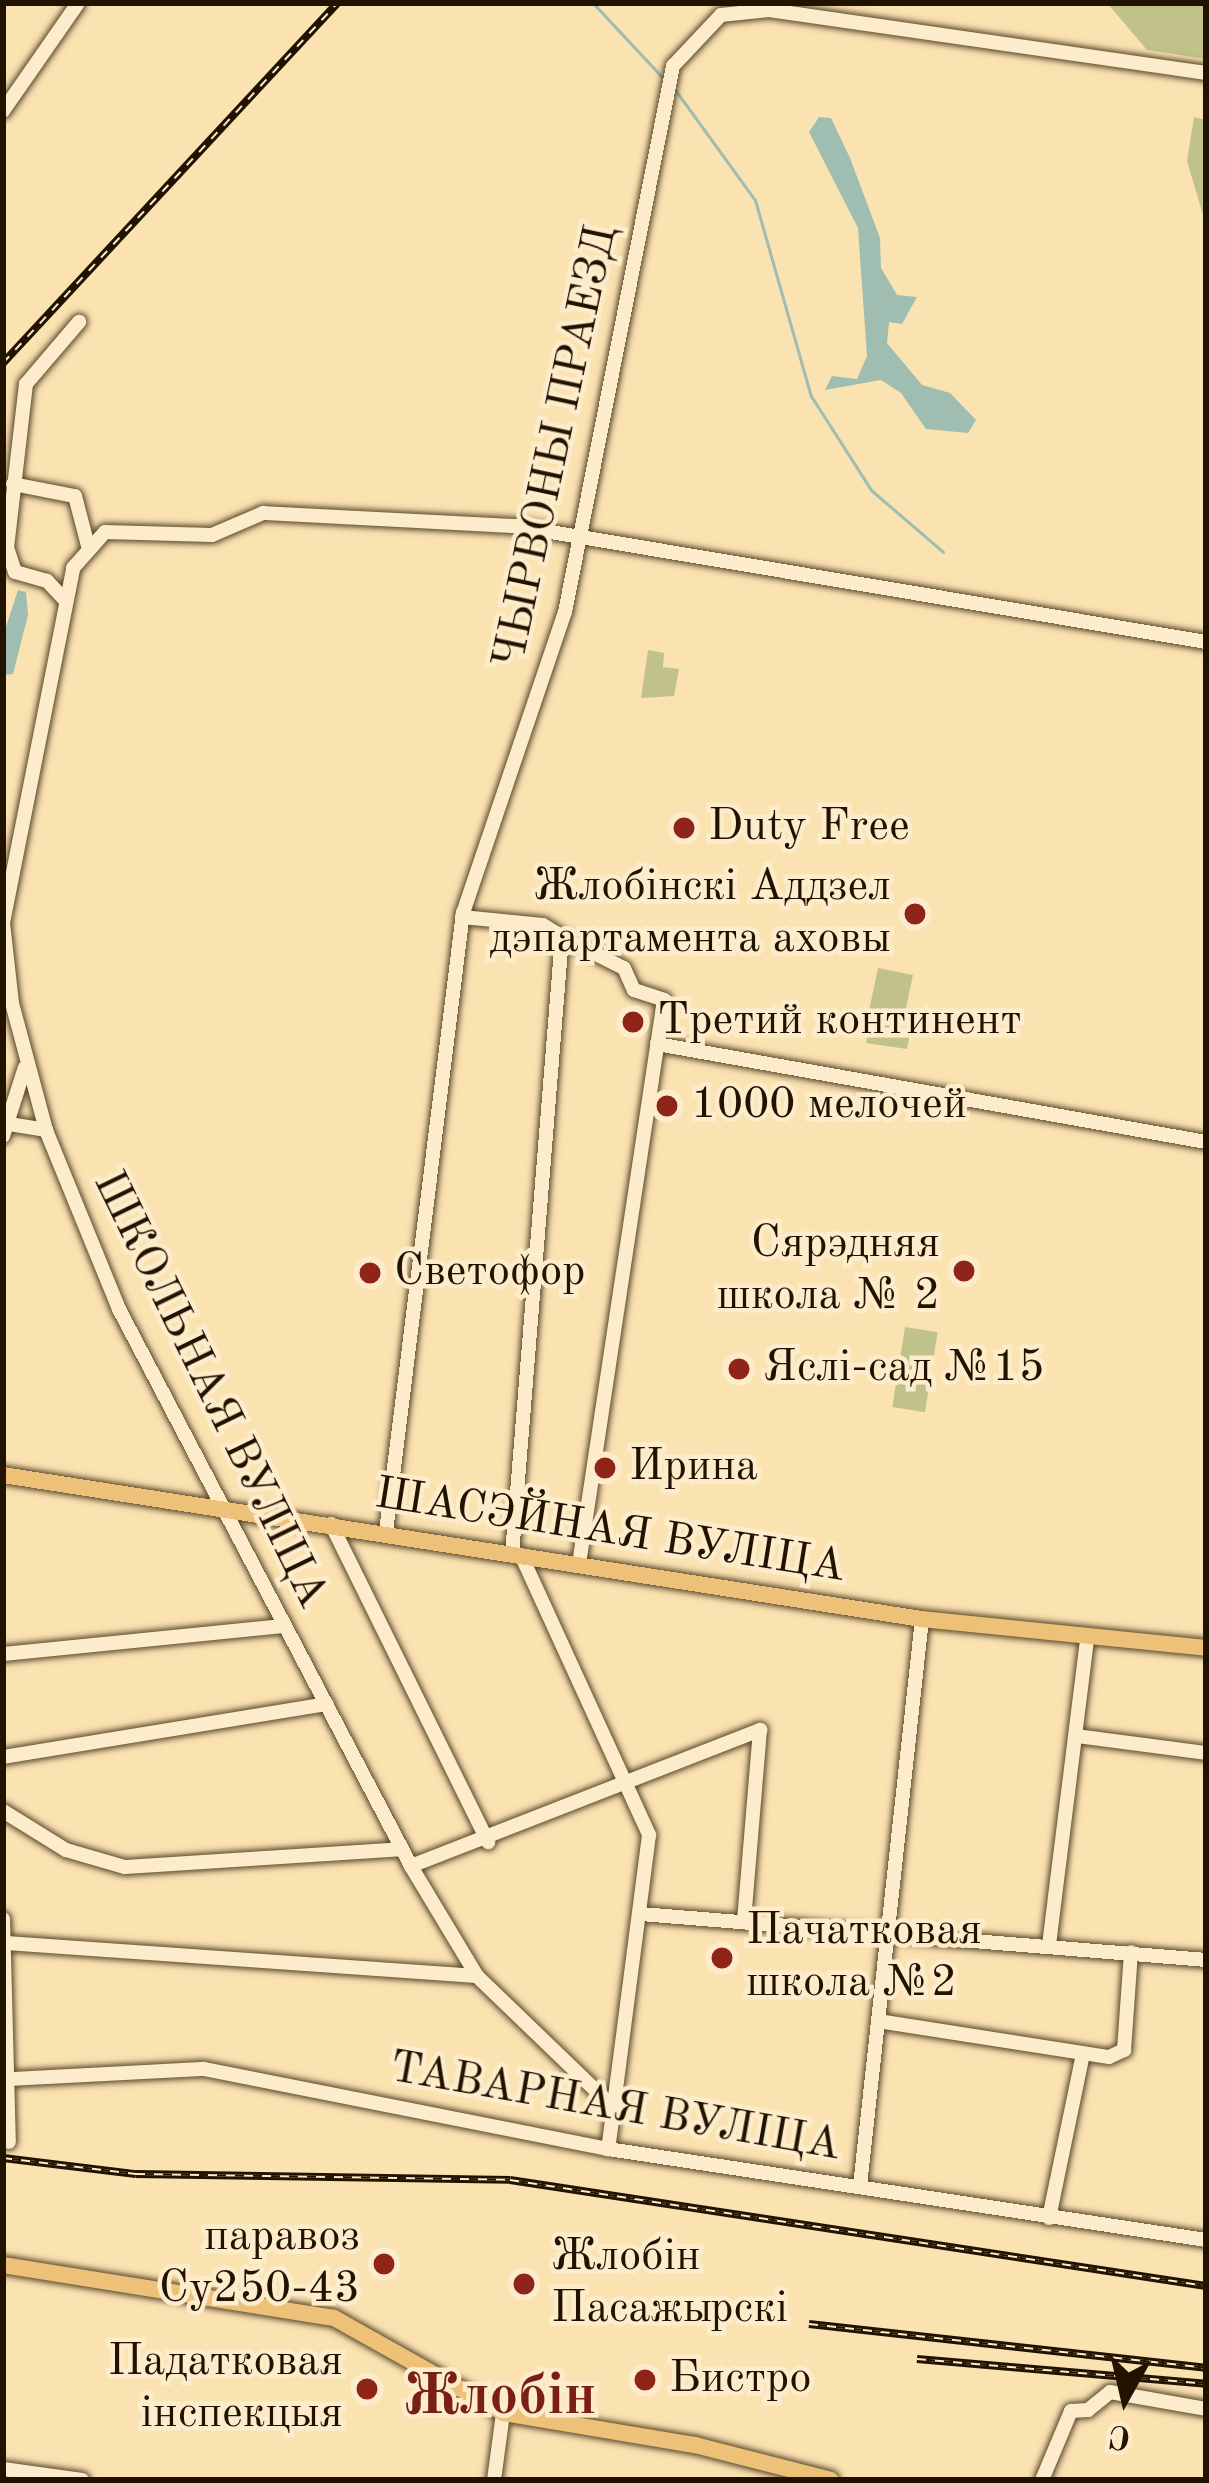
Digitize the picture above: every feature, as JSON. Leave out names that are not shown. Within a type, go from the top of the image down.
[{"type":"main road","name":"ШАСЭЙНАЯ ВУЛІЦА","points":[[3,1475],[922,1619],[1087,1641],[1206,1648]]},
{"type":"main road","points":[[3,2265],[334,2318],[503,2413],[694,2445],[831,2480]]},
{"type":"street","points":[[3,111],[11,82],[78,3]]},
{"type":"street","name":"ЧЫРВОНЫ ПРАЕЗД","points":[[386,1532],[462,917],[550,668],[673,66],[721,15],[770,10],[1206,73]]},
{"type":"street","points":[[64,599],[47,581],[15,572],[7,548],[9,488],[26,384],[79,322]]},
{"type":"street","points":[[9,488],[75,496],[88,546],[122,528],[212,535],[263,513],[290,512],[580,533],[1206,642]]},
{"type":"street","name":"ШКОЛЬНАЯ ВУЛІЦА","points":[[88,546],[64,599],[3,923],[7,1002],[46,1130],[119,1309],[228,1507],[284,1626],[401,1849],[477,1976],[614,2108]]},
{"type":"street","points":[[462,917],[543,925],[624,968],[634,990],[664,1000],[579,1564]]},
{"type":"street","points":[[562,937],[516,1555],[632,1783],[649,1835],[608,2149]]},
{"type":"street","points":[[657,1044],[1206,1142]]},
{"type":"street","points":[[26,1066],[4,1128],[46,1130]]},
{"type":"street","points":[[331,1524],[488,1842]]},
{"type":"street","points":[[860,2186],[884,1933],[922,1619]]},
{"type":"street","points":[[3,1654],[284,1626]]},
{"type":"street","points":[[1049,1945],[1087,1641]]},
{"type":"street","points":[[3,1757],[328,1704]]},
{"type":"street","points":[[411,1865],[488,1842],[760,1730],[744,1921]]},
{"type":"street","points":[[1077,1736],[1206,1753]]},
{"type":"street","points":[[3,1811],[66,1850],[125,1867],[401,1849]]},
{"type":"street","points":[[641,1914],[1206,1960]]},
{"type":"street","points":[[3,1919],[11,2079],[9,2142]]},
{"type":"street","points":[[6,1943],[477,1976]]},
{"type":"street","points":[[878,2021],[1083,2054],[1124,2050],[1131,1952]]},
{"type":"street","points":[[1049,2218],[1083,2054]]},
{"type":"street","name":"ТАВАРНАЯ ВУЛІЦА","points":[[11,2079],[204,2069],[608,2149],[1206,2240]]},
{"type":"street","points":[[1042,2480],[1071,2410],[1088,2410],[1110,2392],[1206,2410]]},
{"type":"street","points":[[494,2480],[503,2413]]},
{"type":"street","points":[[3,2470],[82,2480]]},
{"type":"green space","points":[[1107,3],[1206,3],[1206,59],[1147,50]]},
{"type":"green space","points":[[1194,117],[1206,120],[1206,225],[1187,161]]},
{"type":"green space","points":[[648,650],[664,653],[663,667],[679,669],[674,696],[641,698]]},
{"type":"green space","points":[[878,968],[913,975],[902,1027],[867,1020]]},
{"type":"green space","points":[[870,1023],[911,1030],[907,1049],[866,1043]]},
{"type":"green space","points":[[905,1327],[938,1332],[925,1412],[892,1407]]},
{"type":"shaded area","points":[[819,117],[831,118],[850,158],[880,238],[881,268],[897,295],[917,297],[902,324],[889,322],[887,343],[922,385],[950,393],[976,420],[968,433],[926,429],[901,393],[881,380],[825,390],[832,376],[857,379],[867,356],[858,228],[809,132]]},
{"type":"shaded area","points":[[18,590],[26,592],[28,615],[13,674],[3,675],[3,636]]},
{"type":"waterway","points":[[593,3],[662,77]]},
{"type":"waterway","points":[[676,91],[755,200],[811,396],[871,490],[943,552]]},
{"type":"railway","points":[[3,363],[337,3]]},
{"type":"railway","points":[[3,2158],[136,2174],[510,2180],[1206,2286]]},
{"type":"railway","points":[[809,2324],[1206,2368]]},
{"type":"railway","points":[[917,2359],[1206,2384]]},
{"type":"place","name":"Duty Free","points":[[684,828]]},
{"type":"place","name":"Жлобінскі Аддзел дэпартамента аховы","points":[[915,914]]},
{"type":"place","name":"Третий континент","points":[[633,1022]]},
{"type":"place","name":"1000 мелочей","points":[[667,1106]]},
{"type":"place","name":"Сярэдняя школа № 2","points":[[964,1271]]},
{"type":"place","name":"Светофор","points":[[370,1273]]},
{"type":"place","name":"Яслі-сад №15","points":[[739,1369]]},
{"type":"place","name":"Ирина","points":[[605,1468]]},
{"type":"place","name":"Пачатковая школа №2","points":[[722,1958]]},
{"type":"place","name":"паравоз Су250-43","points":[[384,2264]]},
{"type":"place","name":"Жлобін Пасажырскі","points":[[524,2284]]},
{"type":"place","name":"Бистро","points":[[645,2380]]},
{"type":"place","name":"Падатковая інспекцыя","points":[[367,2389]]},
{"type":"district","name":"Жлобін","points":[[500,2399]]}]
